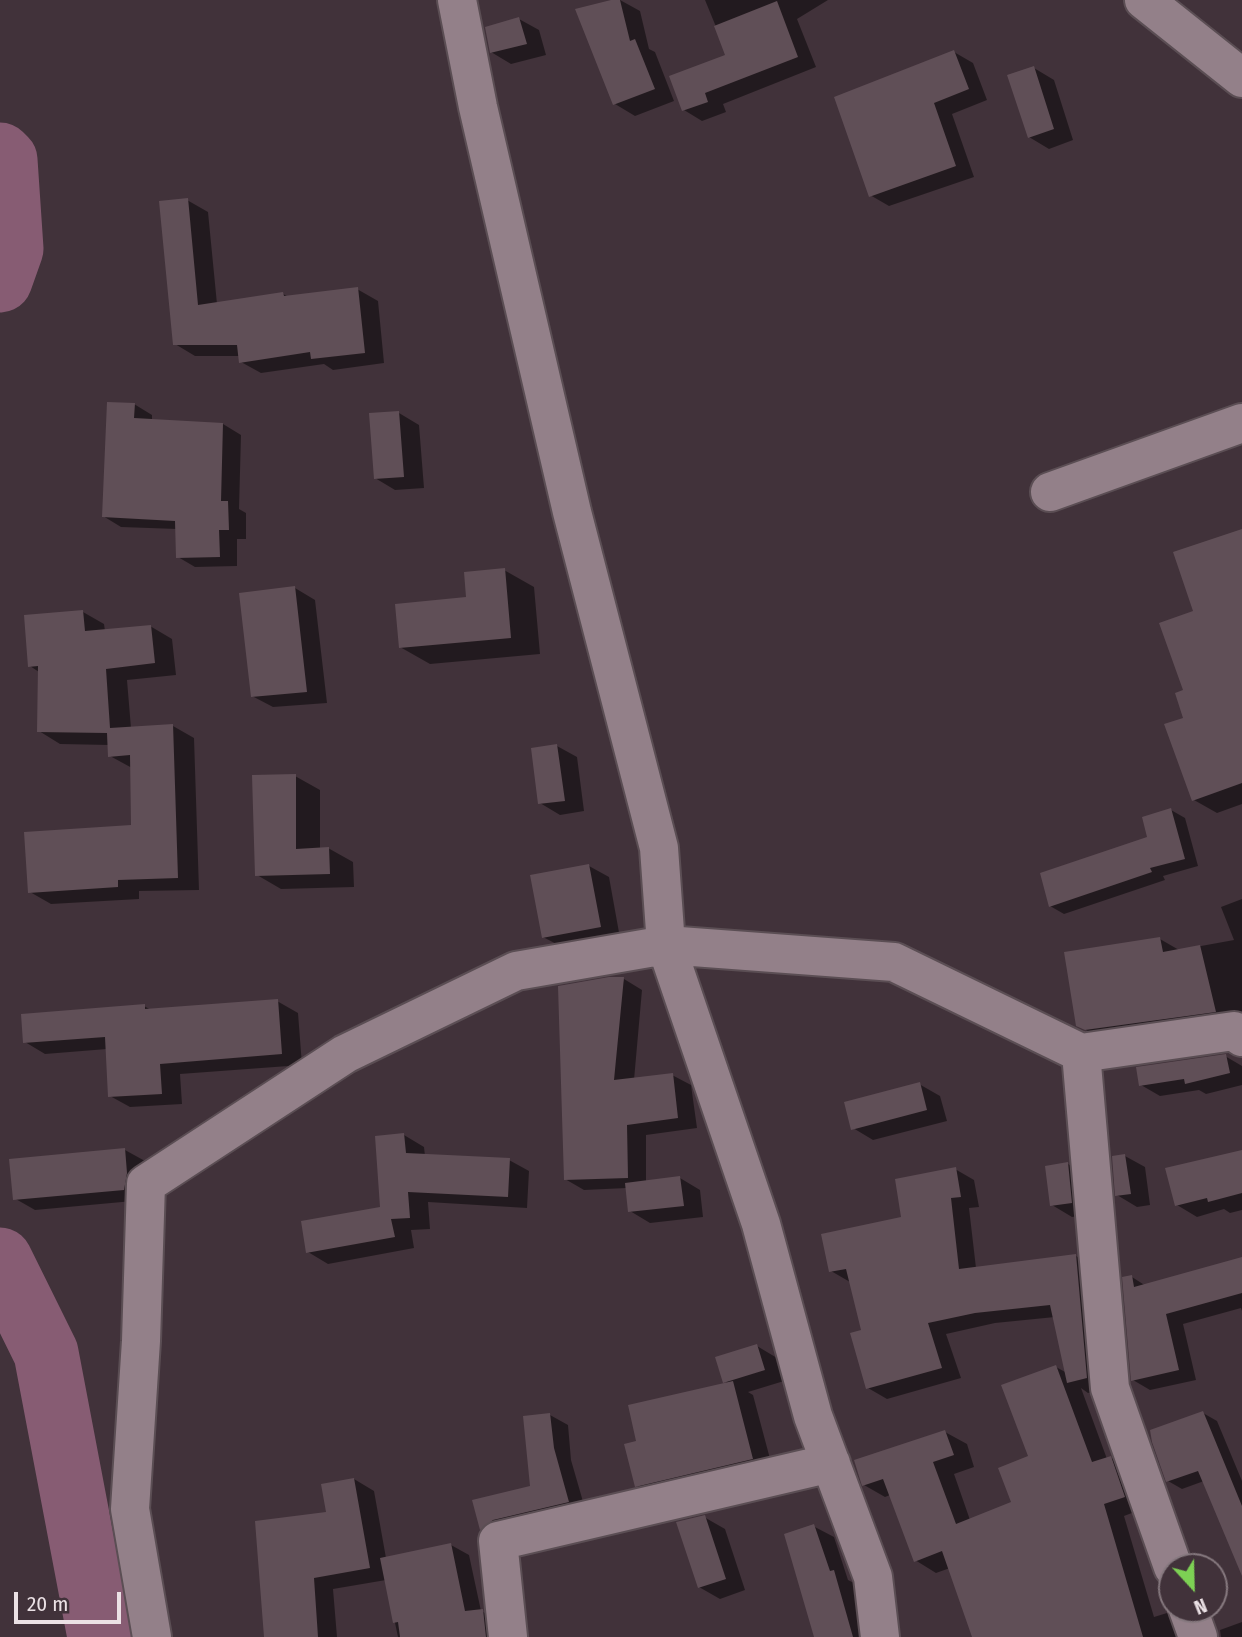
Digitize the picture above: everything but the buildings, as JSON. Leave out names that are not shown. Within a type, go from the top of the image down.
[{"type":"street","points":[[457,0],[478,107],[572,512],[659,848],[666,945],[761,1224],[813,1416],[873,1577],[880,1637]]},
{"type":"street","points":[[1144,0],[1242,78]]},
{"type":"street","points":[[1050,492],[1242,423]]},
{"type":"street","points":[[152,1637],[130,1509],[141,1341],[146,1184],[345,1054],[516,971],[666,945],[894,962],[1081,1054],[1234,1031],[1242,1037]]},
{"type":"street","points":[[1081,1054],[1110,1388],[1169,1553]]},
{"type":"street","points":[[508,1637],[498,1541],[831,1463]]},
{"type":"waterway","points":[[0,155],[5,160],[11,249],[0,280]]},
{"type":"waterway","points":[[0,1260],[46,1353],[100,1637]]}]
